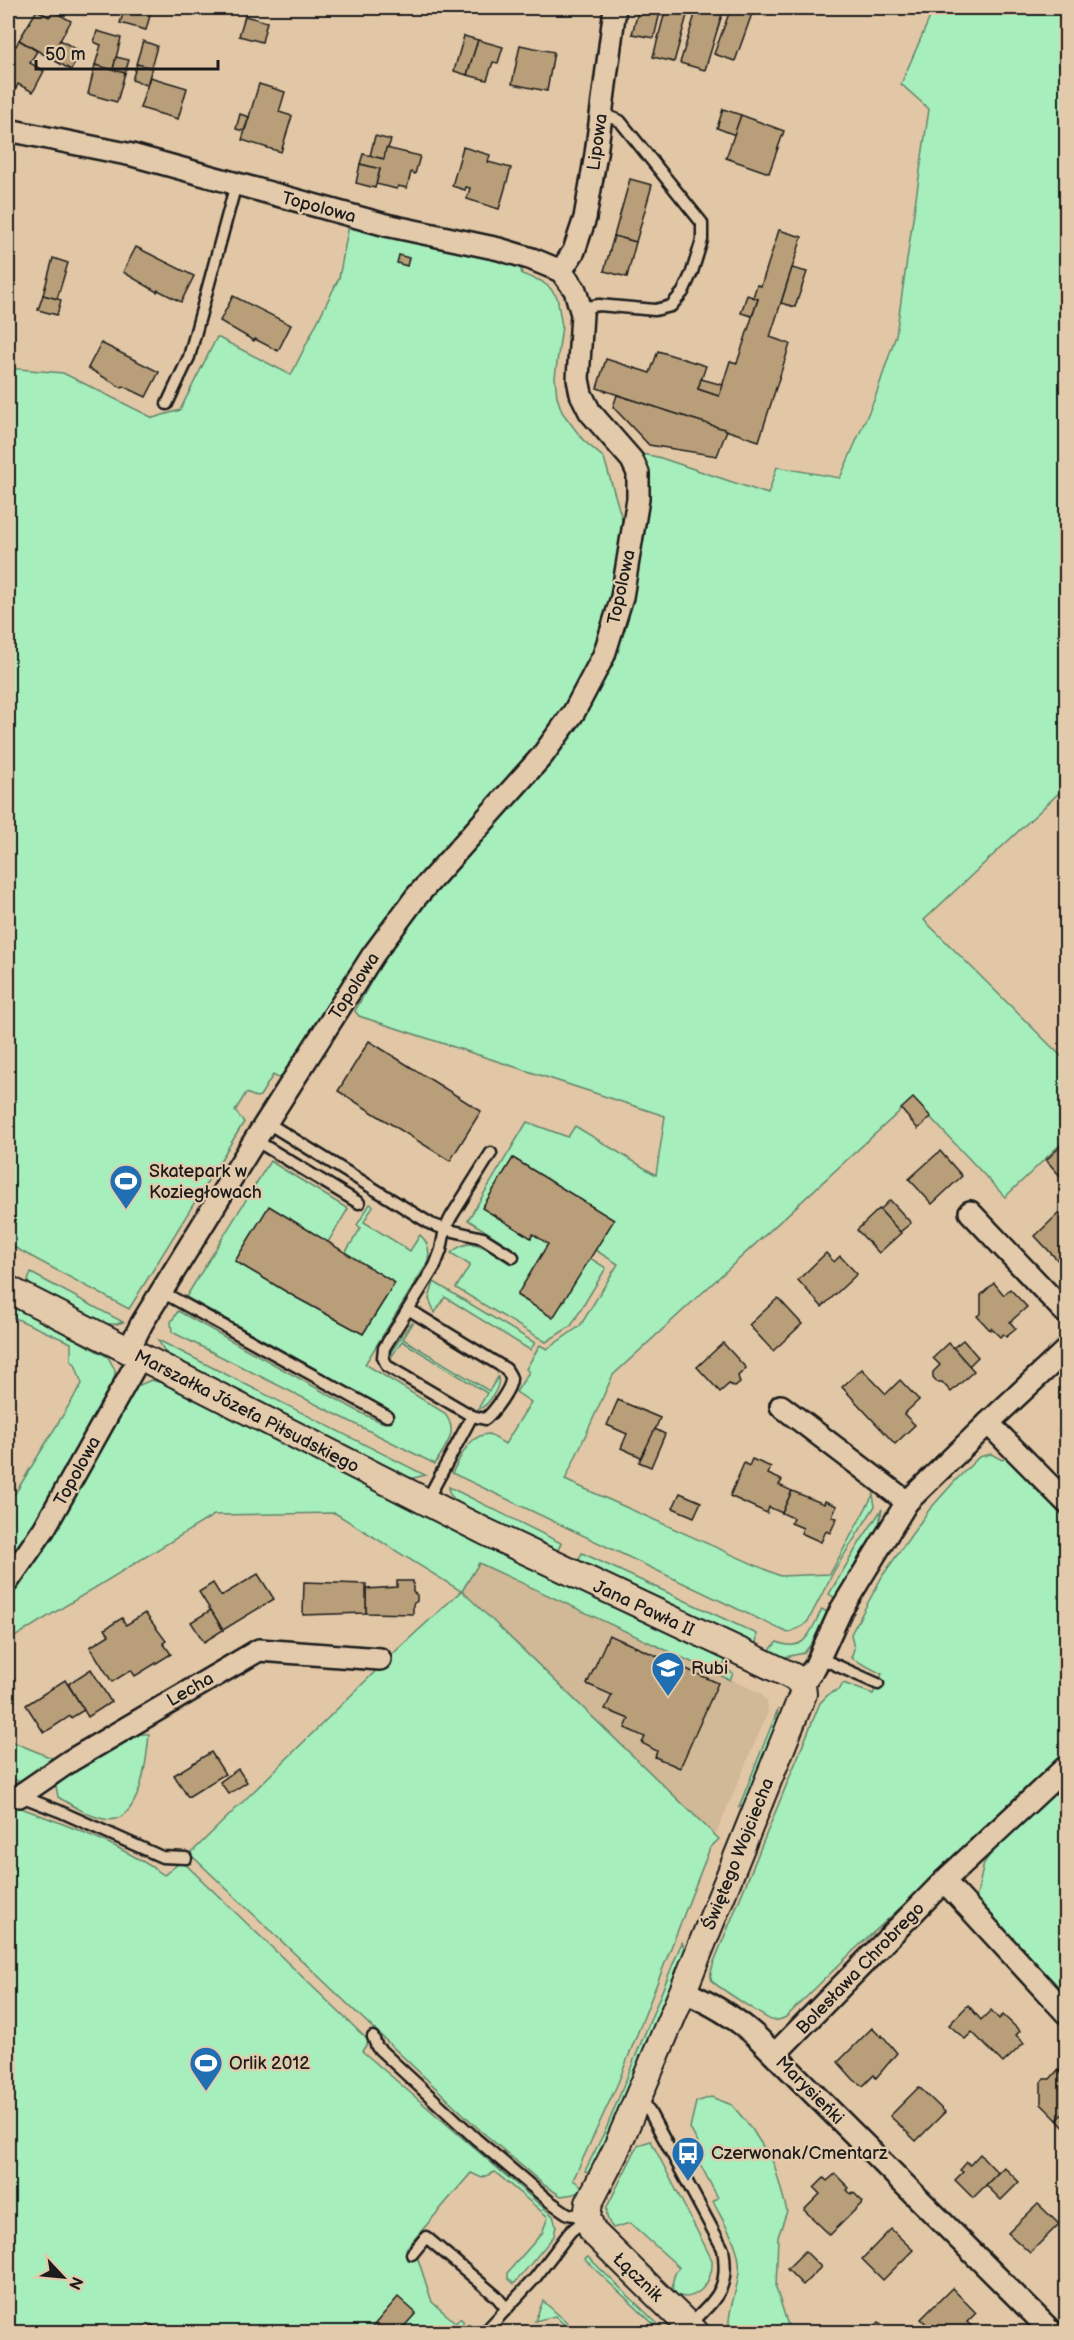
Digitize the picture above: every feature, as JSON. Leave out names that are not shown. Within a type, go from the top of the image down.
[{"type":"street","name":"Lipowa","points":[[561,272],[574,251],[581,233],[589,197],[615,8]]},
{"type":"street","name":"Topolowa","points":[[8,130],[132,155],[386,225],[499,249],[532,259],[561,272],[575,290],[581,308],[583,327],[578,379],[581,394],[590,412],[632,460],[638,473],[638,499],[622,597],[604,654],[574,712],[542,756],[416,897],[373,955],[266,1122],[162,1292],[134,1354],[44,1529],[8,1581]]},
{"type":"street","points":[[970,1212],[1066,1312]]},
{"type":"street","name":"Marszałka Józefa Piłsudskiego","points":[[8,1289],[486,1532]]},
{"type":"street","name":"Świętego Wojciecha","points":[[587,2217],[590,2203],[640,2094],[803,1694],[802,1684],[820,1658],[841,1610],[907,1502],[988,1422],[1066,1350]]},
{"type":"street","points":[[781,1406],[907,1502]]},
{"type":"street","points":[[988,1422],[1066,1502]]},
{"type":"street","name":"Jana Pawła II","points":[[486,1532],[794,1677],[802,1684]]},
{"type":"street","name":"Lecha","points":[[14,1793],[259,1650],[380,1659]]},
{"type":"street","name":"Bolesława Chrobrego","points":[[775,2054],[944,1881],[1066,1767]]},
{"type":"street","points":[[944,1881],[1066,2013]]},
{"type":"street","name":"Marysieńki","points":[[683,1991],[714,2005],[738,2020],[775,2054],[1052,2332]]},
{"type":"street","name":"Łącznik","points":[[587,2217],[593,2232],[604,2244],[692,2329]]},
{"type":"lane","points":[[581,308],[599,305],[655,310],[671,306],[683,292],[702,240],[702,223],[620,121],[602,114]]},
{"type":"lane","points":[[167,404],[189,357],[237,184]]},
{"type":"lane","points":[[266,1122],[431,1224],[483,1238],[513,1257]]},
{"type":"lane","points":[[255,1140],[359,1203]]},
{"type":"lane","points":[[408,1309],[506,1369],[511,1377],[510,1386],[491,1415],[485,1419],[472,1416],[387,1366],[383,1357],[384,1348],[408,1309],[435,1266],[445,1229],[491,1153]]},
{"type":"lane","points":[[162,1292],[387,1416]]},
{"type":"lane","points":[[426,1502],[472,1416]]},
{"type":"lane","points":[[820,1658],[878,1684]]},
{"type":"lane","points":[[14,1793],[162,1857],[186,1858]]},
{"type":"lane","points":[[373,2037],[377,2047],[476,2139],[544,2197],[568,2214],[587,2217]]},
{"type":"lane","points":[[640,2094],[723,2248],[726,2264],[725,2281],[717,2296],[692,2329]]},
{"type":"lane","points":[[484,2332],[541,2270],[570,2232],[587,2217]]},
{"type":"lane","points":[[412,2254],[426,2236],[496,2296],[507,2309]]},
{"type":"shaded area","name":"Rubi","points":[[479,1563],[760,1693],[767,1702],[768,1712],[715,1836],[461,1591]]},
{"type":"green space","points":[[934,8],[1066,8],[1066,796],[1060,792],[924,920],[1066,1061],[1066,1139],[1005,1197],[913,1099],[613,1375],[565,1480],[780,1576],[830,1574],[873,1495],[875,1506],[835,1569],[808,1621],[788,1633],[452,1473],[466,1448],[476,1438],[489,1434],[505,1444],[531,1402],[516,1392],[529,1372],[526,1369],[540,1345],[547,1349],[580,1326],[618,1264],[595,1250],[613,1220],[513,1158],[483,1208],[531,1238],[533,1234],[548,1244],[517,1296],[553,1317],[590,1258],[606,1268],[571,1326],[546,1342],[456,1288],[470,1265],[451,1253],[459,1247],[467,1244],[481,1246],[509,1263],[517,1251],[468,1220],[527,1122],[568,1137],[575,1126],[656,1175],[665,1116],[359,1016],[355,1011],[399,931],[535,778],[630,604],[643,538],[636,453],[658,457],[768,494],[777,467],[840,478],[875,398],[896,335],[929,109],[901,84]]},
{"type":"green space","points":[[349,225],[500,259],[520,266],[522,274],[541,281],[557,297],[562,326],[555,377],[557,397],[562,412],[583,440],[604,458],[622,519],[615,589],[588,666],[558,722],[530,757],[414,881],[351,970],[334,1007],[280,1079],[273,1075],[260,1096],[256,1097],[246,1093],[235,1111],[244,1122],[129,1309],[8,1244],[8,368],[63,373],[153,418],[180,410],[217,337],[291,375],[339,278]]},
{"type":"green space","points":[[270,1161],[348,1209],[328,1242],[235,1261],[363,1334],[395,1283],[345,1253],[361,1228],[357,1225],[370,1204],[373,1206],[364,1222],[410,1251],[420,1235],[426,1242],[429,1254],[425,1267],[365,1364],[443,1412],[448,1419],[451,1432],[447,1445],[435,1464],[172,1332],[171,1322],[178,1311],[365,1415],[384,1423],[390,1410],[186,1297]]},
{"type":"green space","points":[[31,1273],[123,1322],[103,1324],[29,1284]]},
{"type":"green space","points":[[434,1282],[535,1343],[530,1350],[445,1297],[435,1313],[429,1299]]},
{"type":"green space","points":[[8,1303],[108,1357],[115,1370],[114,1385],[38,1523],[62,1521],[70,1499],[135,1387],[151,1380],[166,1384],[488,1547],[726,1660],[722,1667],[733,1673],[730,1680],[479,1563],[462,1591],[719,1839],[710,1848],[618,2083],[573,2180],[583,2187],[574,2194],[561,2196],[544,2185],[480,2130],[190,1854],[398,1649],[461,1591],[335,1513],[214,1515],[8,1641],[8,1505],[82,1384],[75,1364],[71,1361],[71,1343],[8,1315]]},
{"type":"green space","points":[[413,1323],[403,1339],[489,1391],[498,1377],[496,1391],[486,1404],[478,1409],[487,1393],[402,1341],[392,1356],[391,1352]]},
{"type":"green space","points":[[158,1340],[425,1475],[407,1477],[177,1361],[165,1352]]},
{"type":"green space","points":[[991,1454],[1002,1460],[1007,1457],[1066,1511],[1066,1756],[852,1952],[786,2017],[772,2020],[741,2002],[712,1981],[714,1962],[820,1703],[829,1694],[840,1689],[843,1683],[873,1694],[882,1674],[851,1658],[854,1649],[851,1634],[883,1575],[929,1510],[979,1457]]},
{"type":"green space","points":[[449,1487],[561,1543],[557,1552],[457,1502],[449,1493]]},
{"type":"green space","points":[[882,1509],[878,1529],[835,1598],[829,1594]]},
{"type":"green space","points":[[582,1553],[757,1634],[756,1645],[578,1562]]},
{"type":"green space","points":[[822,1609],[827,1612],[815,1639],[804,1653],[785,1657],[769,1651],[777,1642],[795,1645],[801,1642],[811,1632]]},
{"type":"green space","points":[[778,1709],[775,1734],[748,1801],[739,1807]]},
{"type":"green space","points":[[139,1734],[149,1734],[144,1773],[134,1802],[126,1812],[116,1819],[98,1818],[58,1797],[56,1786],[70,1773]]},
{"type":"green space","points":[[8,1740],[52,1758],[22,1782],[8,1778]]},
{"type":"green space","points":[[1066,1778],[1066,1998],[992,1922],[976,1900],[984,1863],[1000,1841]]},
{"type":"green space","name":"Orlik 2012","points":[[8,1803],[108,1843],[164,1875],[182,1861],[369,2041],[362,2051],[553,2216],[556,2226],[554,2236],[514,2284],[508,2278],[508,2272],[542,2233],[548,2217],[495,2172],[482,2178],[471,2173],[406,2249],[418,2259],[432,2302],[456,2323],[460,2318],[463,2321],[463,2327],[458,2332],[13,2332],[8,2328]]},
{"type":"green space","points":[[682,1942],[686,1954],[619,2114],[591,2174],[585,2171],[606,2129]]},
{"type":"green space","points":[[711,2097],[732,2105],[752,2129],[774,2164],[787,2211],[778,2237],[776,2288],[790,2332],[729,2332],[729,2317],[739,2272],[738,2253],[713,2201],[718,2198],[698,2160],[704,2155],[690,2128],[696,2102]]},
{"type":"green space","points":[[651,2141],[712,2260],[707,2283],[696,2294],[690,2296],[682,2297],[674,2294],[673,2280],[679,2267],[630,2223],[613,2228],[607,2218],[607,2207],[638,2145]]},
{"type":"green space","points":[[588,2257],[666,2332],[662,2332],[584,2259]]},
{"type":"green space","points":[[543,2301],[578,2332],[572,2332],[555,2316],[535,2321]]},
{"type":"building","points":[[125,8],[152,8],[146,30],[120,23]]},
{"type":"building","points":[[639,8],[661,8],[654,38],[632,34]]},
{"type":"building","points":[[666,8],[689,8],[674,62],[653,57]]},
{"type":"building","points":[[697,8],[724,8],[705,70],[680,63]]},
{"type":"building","points":[[731,8],[754,8],[735,61],[714,54]]},
{"type":"building","points":[[37,10],[49,17],[53,11],[71,21],[50,58],[19,40]]},
{"type":"building","points":[[245,16],[267,22],[262,42],[239,36]]},
{"type":"building","points":[[97,31],[121,38],[113,70],[95,65],[101,45],[94,42]]},
{"type":"building","points":[[464,36],[478,40],[467,75],[454,71]]},
{"type":"building","points":[[19,40],[37,51],[30,63],[44,71],[33,92],[18,84],[16,89],[8,84],[8,47],[10,43],[16,46]]},
{"type":"building","points":[[60,40],[81,52],[71,70],[50,58]]},
{"type":"building","points":[[478,40],[503,47],[498,63],[493,62],[487,80],[467,75]]},
{"type":"building","points":[[143,41],[157,46],[151,68],[136,64]]},
{"type":"building","points":[[520,45],[554,52],[547,91],[512,84]]},
{"type":"building","points":[[116,57],[129,60],[125,73],[113,70]]},
{"type":"building","points":[[137,64],[152,68],[147,85],[132,80]]},
{"type":"building","points":[[95,65],[125,73],[117,102],[88,94]]},
{"type":"building","points":[[150,77],[187,88],[178,119],[140,108]]},
{"type":"building","points":[[259,84],[285,92],[279,112],[292,116],[281,152],[242,140]]},
{"type":"building","points":[[723,109],[741,115],[735,135],[717,128]]},
{"type":"building","points":[[240,114],[249,117],[244,131],[236,129]]},
{"type":"building","points":[[741,115],[784,131],[769,173],[726,158]]},
{"type":"building","points":[[375,136],[391,140],[384,159],[370,156]]},
{"type":"building","points":[[463,147],[490,155],[488,162],[511,168],[499,209],[467,199],[470,188],[466,187],[465,190],[452,186]]},
{"type":"building","points":[[386,148],[420,156],[415,174],[411,172],[407,188],[398,186],[397,189],[376,184],[380,169],[360,164],[363,154],[384,159]]},
{"type":"building","points":[[360,164],[380,169],[375,188],[356,183]]},
{"type":"building","points":[[630,179],[652,185],[636,242],[614,236]]},
{"type":"building","points":[[779,230],[802,237],[770,337],[790,344],[759,441],[597,388],[606,359],[650,373],[658,351],[706,366],[698,389],[719,396],[730,361],[737,363],[758,299],[753,297],[757,285],[761,286]]},
{"type":"building","points":[[614,236],[636,242],[627,277],[604,271]]},
{"type":"building","points":[[136,247],[194,276],[181,302],[158,290],[157,292],[123,272]]},
{"type":"building","points":[[399,255],[409,258],[407,266],[397,263]]},
{"type":"building","points":[[53,258],[68,263],[57,299],[43,295]]},
{"type":"building","points":[[792,268],[807,272],[795,307],[781,303]]},
{"type":"building","points":[[43,295],[61,300],[57,315],[38,310]]},
{"type":"building","points":[[747,295],[758,299],[752,316],[741,313]]},
{"type":"building","points":[[233,296],[291,325],[278,351],[255,339],[254,341],[220,321]]},
{"type":"building","points":[[101,343],[159,372],[146,397],[123,386],[122,388],[88,368]]},
{"type":"building","points":[[701,379],[723,385],[719,396],[698,389]]},
{"type":"building","points":[[617,395],[727,430],[717,456],[649,445],[613,407]]},
{"type":"building","points":[[369,1041],[481,1111],[450,1161],[338,1091]]},
{"type":"building","points":[[913,1098],[931,1117],[918,1129],[901,1109]]},
{"type":"building","points":[[1063,1144],[1066,1148],[1066,1173],[1062,1178],[1046,1160]]},
{"type":"building","points":[[940,1151],[962,1176],[932,1204],[909,1179]]},
{"type":"building","points":[[513,1158],[614,1220],[553,1318],[517,1295],[548,1244],[533,1234],[531,1238],[482,1208]]},
{"type":"building","points":[[890,1200],[911,1223],[900,1232],[880,1210]]},
{"type":"building","points":[[269,1206],[395,1283],[363,1334],[235,1261]]},
{"type":"building","points":[[879,1209],[901,1233],[879,1253],[857,1230]]},
{"type":"building","points":[[1059,1213],[1066,1221],[1066,1269],[1035,1236]]},
{"type":"building","points":[[826,1253],[834,1262],[840,1256],[857,1274],[822,1307],[798,1280]]},
{"type":"building","points":[[994,1283],[1004,1295],[1010,1289],[1027,1307],[1010,1322],[1016,1329],[1006,1337],[1003,1334],[1000,1337],[991,1328],[990,1330],[977,1316],[981,1313],[981,1295]]},
{"type":"building","points":[[778,1298],[802,1324],[773,1351],[749,1325]]},
{"type":"building","points":[[963,1340],[978,1357],[969,1366],[953,1348]]},
{"type":"building","points":[[723,1343],[746,1368],[738,1376],[740,1383],[735,1387],[729,1384],[720,1392],[697,1367]]},
{"type":"building","points":[[949,1343],[974,1371],[951,1392],[942,1382],[937,1382],[933,1377],[933,1372],[940,1365],[933,1358]]},
{"type":"building","points":[[862,1369],[886,1394],[900,1380],[919,1400],[904,1414],[915,1425],[895,1444],[842,1387]]},
{"type":"building","points":[[618,1400],[660,1418],[643,1458],[621,1448],[627,1434],[607,1425]]},
{"type":"building","points":[[1066,1423],[1066,1440],[1058,1430]]},
{"type":"building","points":[[655,1429],[665,1434],[651,1467],[639,1462]]},
{"type":"building","points":[[752,1459],[771,1467],[768,1474],[782,1480],[779,1485],[792,1491],[782,1513],[769,1507],[767,1513],[730,1496],[744,1463],[749,1466]]},
{"type":"building","points":[[792,1491],[824,1504],[825,1501],[837,1506],[832,1517],[837,1518],[830,1533],[826,1531],[821,1542],[801,1533],[803,1528],[791,1523],[793,1518],[782,1513]]},
{"type":"building","points":[[680,1493],[701,1502],[694,1517],[673,1508]]},
{"type":"building","points":[[258,1574],[274,1599],[223,1630],[199,1592],[213,1583],[221,1596]]},
{"type":"building","points":[[397,1581],[413,1581],[413,1592],[417,1595],[417,1601],[413,1604],[413,1614],[366,1613],[366,1589],[397,1587]]},
{"type":"building","points":[[304,1582],[366,1584],[366,1613],[303,1615]]},
{"type":"building","points":[[211,1610],[223,1630],[204,1642],[191,1622]]},
{"type":"building","points":[[145,1613],[166,1641],[163,1643],[171,1654],[135,1676],[131,1670],[112,1682],[90,1647],[109,1635],[105,1629],[122,1618],[126,1625]]},
{"type":"building","points":[[609,1635],[718,1683],[680,1768],[655,1757],[657,1751],[642,1743],[645,1737],[625,1728],[629,1719],[605,1709],[612,1695],[587,1684]]},
{"type":"building","points":[[91,1669],[111,1702],[88,1717],[68,1684]]},
{"type":"building","points":[[65,1680],[84,1710],[44,1733],[26,1705]]},
{"type":"building","points":[[211,1752],[225,1774],[188,1797],[174,1775]]},
{"type":"building","points":[[238,1769],[247,1782],[229,1794],[220,1782]]},
{"type":"building","points":[[968,2005],[981,2020],[991,2010],[999,2019],[1003,2015],[1020,2031],[1016,2035],[1024,2043],[1003,2063],[972,2032],[965,2039],[949,2025]]},
{"type":"building","points":[[872,2028],[881,2037],[882,2035],[897,2053],[876,2078],[874,2075],[863,2086],[854,2080],[838,2062]]},
{"type":"building","points":[[1058,2070],[1066,2079],[1066,2111],[1057,2120],[1041,2104],[1041,2082],[1044,2079],[1050,2079]]},
{"type":"building","points":[[919,2087],[945,2112],[916,2141],[890,2116]]},
{"type":"building","points":[[1066,2111],[1066,2130],[1057,2120]]},
{"type":"building","points":[[980,2154],[998,2173],[973,2198],[955,2180],[963,2172],[960,2170],[967,2162],[970,2165]]},
{"type":"building","points":[[1004,2167],[1019,2182],[1001,2200],[986,2185]]},
{"type":"building","points":[[835,2174],[849,2188],[847,2190],[851,2194],[853,2192],[863,2202],[830,2235],[804,2210],[820,2194],[814,2188],[824,2178],[827,2181]]},
{"type":"building","points":[[1038,2204],[1059,2224],[1030,2253],[1008,2233]]},
{"type":"building","points":[[891,2229],[913,2250],[883,2280],[862,2259]]},
{"type":"building","points":[[805,2251],[821,2267],[803,2285],[787,2269]]},
{"type":"building","points":[[952,2288],[976,2313],[967,2322],[973,2328],[968,2332],[935,2332],[921,2319]]},
{"type":"building","points":[[398,2297],[416,2313],[399,2332],[368,2332]]},
{"type":"building","points":[[879,2322],[889,2332],[869,2332]]},
{"type":"place","name":"Skatepark w Koziegłowach","points":[[126,1210]]},
{"type":"place","name":"Rubi","points":[[668,1697]]},
{"type":"place","name":"Orlik 2012","points":[[206,2092]]},
{"type":"place","name":"Czerwonak/Cmentarz","points":[[688,2182]]}]
